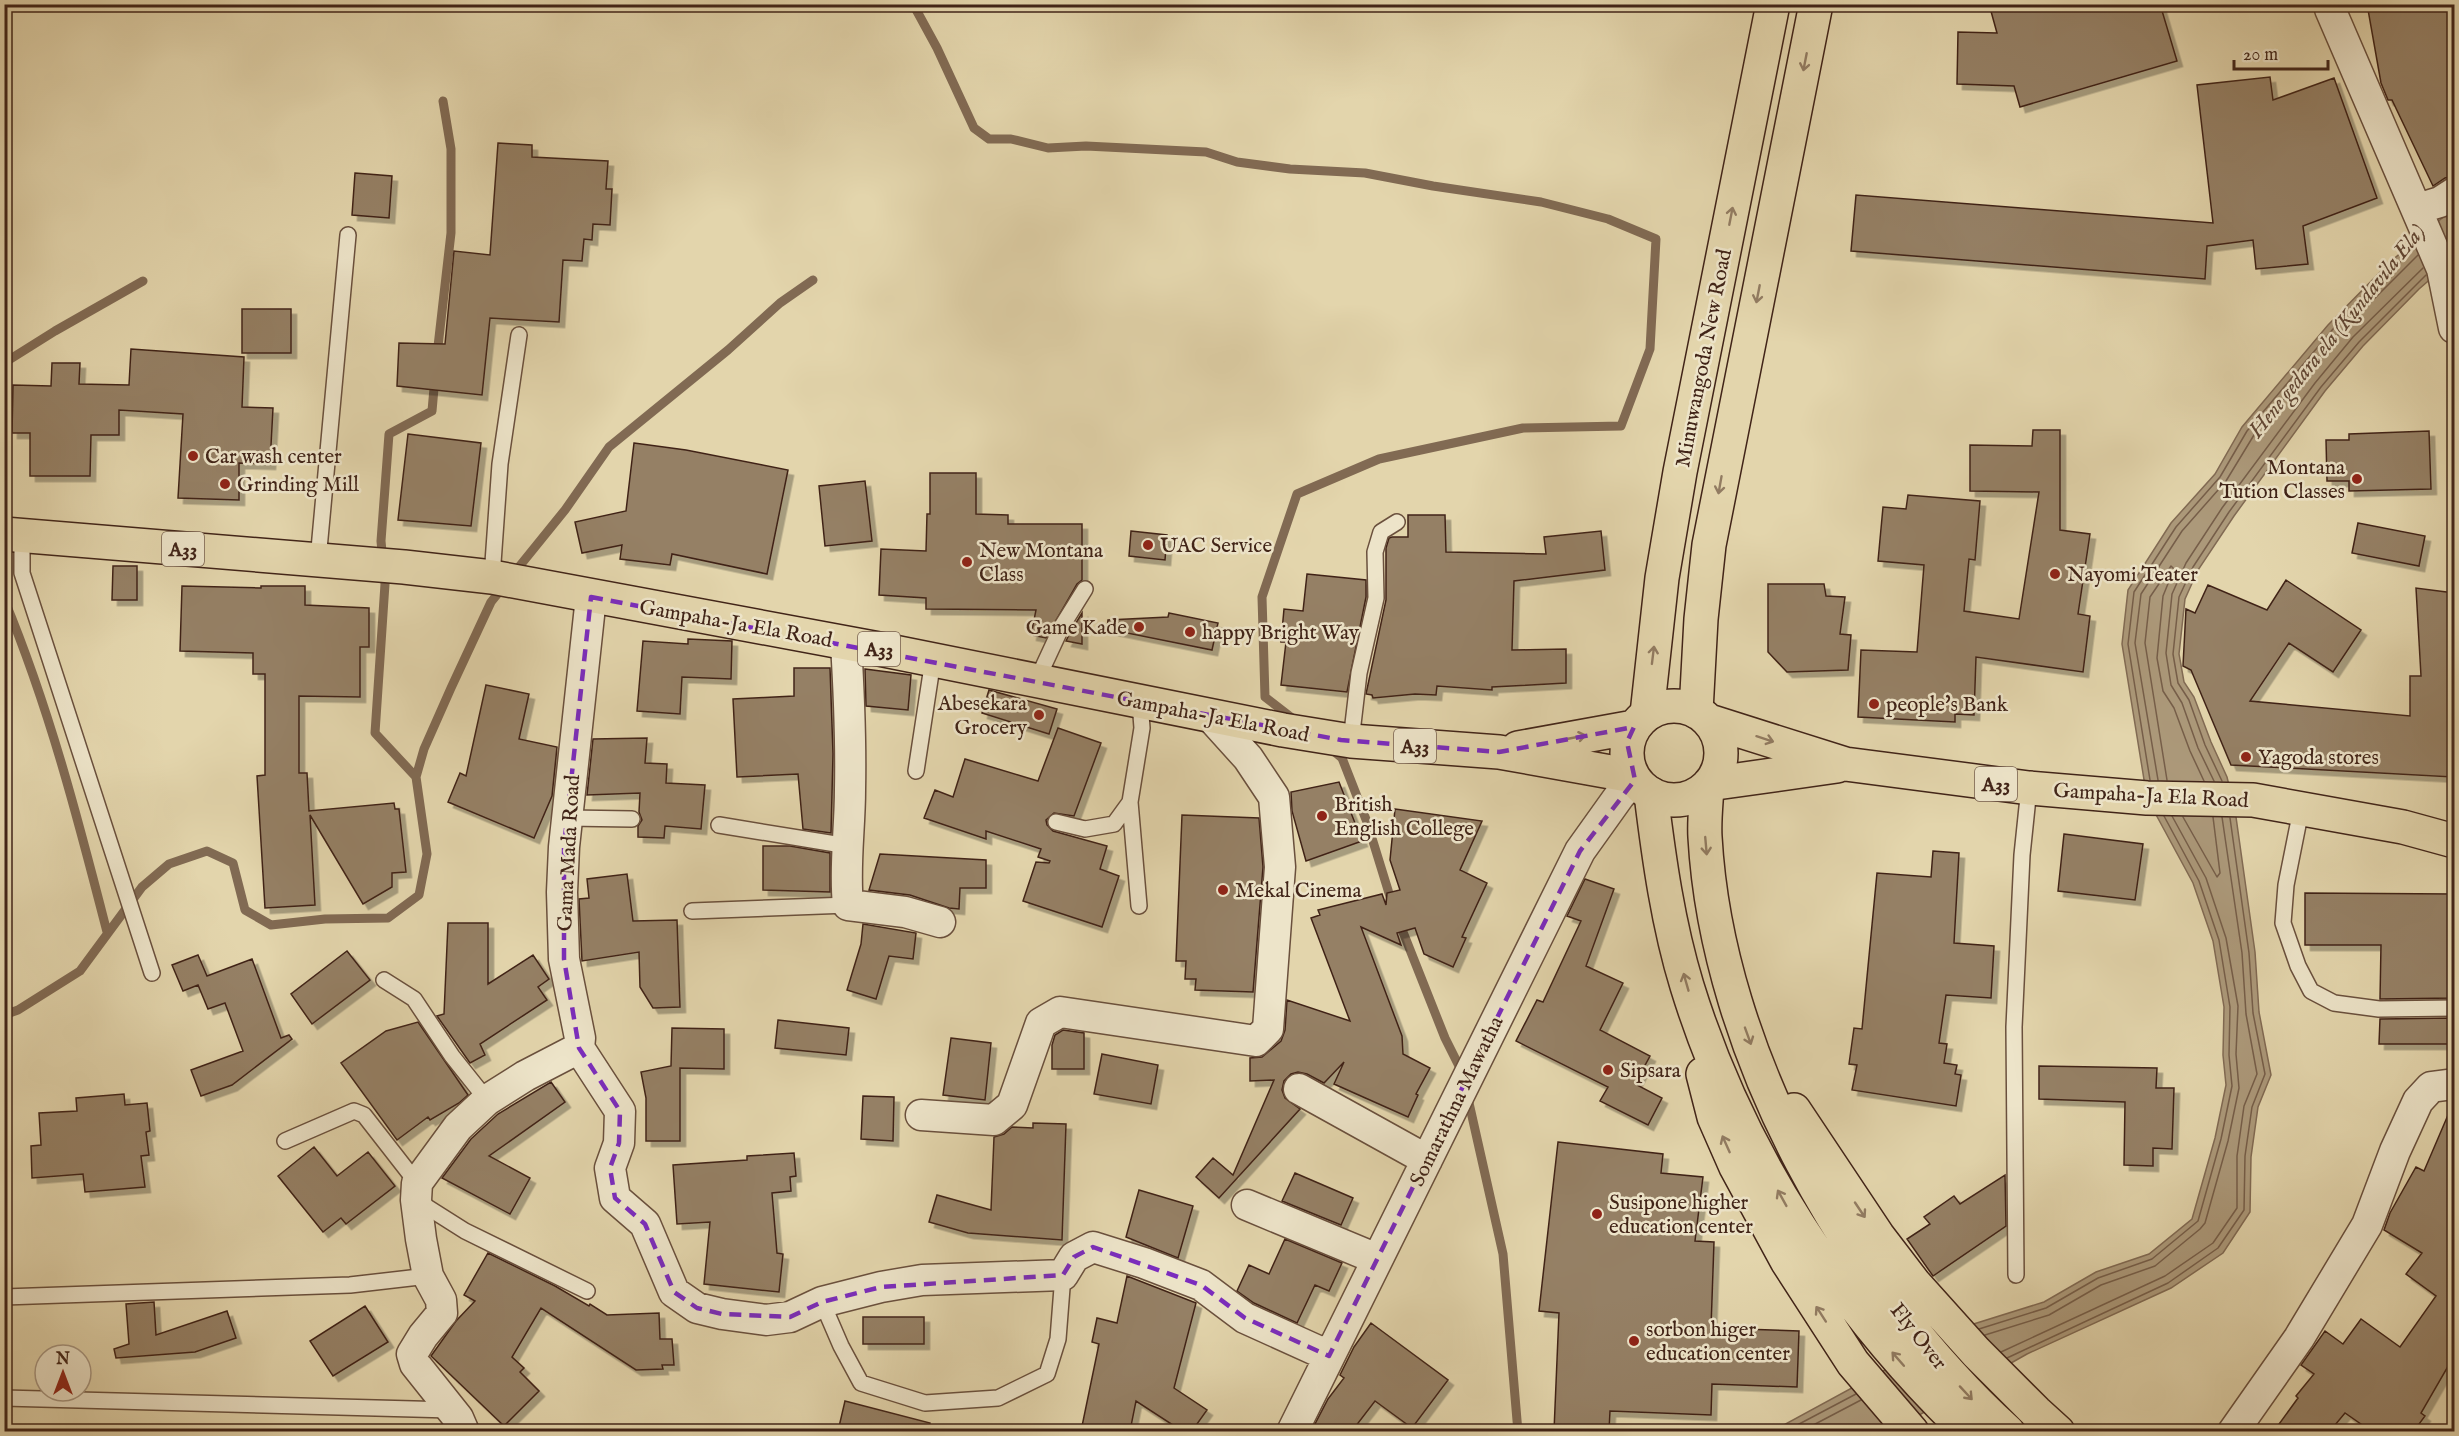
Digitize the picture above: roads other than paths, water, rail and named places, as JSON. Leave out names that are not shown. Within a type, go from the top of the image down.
[{"type":"main road","name":"Minuwangoda New Road","points":[[1641,720],[1678,484],[1773,4]]},
{"type":"main road","name":"Minuwangoda New Road","points":[[1702,716],[1701,619],[1718,492],[1816,4]]},
{"type":"main road","name":"Gampaha-Ja Ela Road","points":[[13,535],[404,567],[492,577],[1037,680],[1221,719],[1341,740],[1499,752],[1640,783]]},
{"type":"main road","points":[[1640,783],[1663,799],[1680,800],[1696,795],[1708,786],[1718,771],[1721,750],[1716,731],[1702,716],[1684,706],[1666,706],[1641,720],[1628,738],[1626,751],[1640,783],[1686,984],[1699,1024],[1703,1073],[1713,1117],[1761,1216],[1787,1261],[1853,1363],[1912,1431]]},
{"type":"main road","name":"Gampaha-Ja Ela Road","points":[[1702,716],[1845,764],[2029,788],[2147,798],[2253,800],[2403,827],[2454,841]]},
{"type":"main road","name":"Gampaha-Ja Ela Road","points":[[1499,752],[1641,720]]},
{"type":"main road","name":"Gampaha-Ja Ela Road","points":[[1708,786],[1845,764]]},
{"type":"main road","name":"Fly Over","points":[[1708,786],[1705,836],[1716,921],[1738,1006],[1764,1078],[1805,1170],[1840,1231],[1938,1361],[1970,1397],[2008,1431]]},
{"type":"main road","name":"Fly Over","points":[[1699,1024],[1713,1062],[1749,1137],[1787,1207],[1813,1247],[1882,1339],[1915,1378],[1968,1431]]},
{"type":"main road","points":[[1764,1078],[1792,1107],[1878,1236],[1946,1321],[2008,1385],[2058,1431]]},
{"type":"street","points":[[2330,9],[2442,269],[2454,328]]},
{"type":"street","points":[[2421,218],[2440,201],[2454,193]]},
{"type":"street","name":"Gama Mada Road","points":[[579,1048],[580,1038],[564,959],[562,892],[591,597]]},
{"type":"street","points":[[846,644],[850,710],[846,884],[848,905],[905,912],[940,922]]},
{"type":"street","points":[[921,1115],[994,1120],[1012,1105],[1041,1023],[1060,1012],[1256,1041],[1268,1029],[1280,867],[1274,797],[1221,719]]},
{"type":"street","name":"Somarathna Mawatha","points":[[1292,1431],[1580,851],[1620,795],[1640,783]]},
{"type":"street","points":[[458,1421],[415,1364],[412,1354],[442,1313],[441,1300],[428,1276],[416,1192],[458,1127],[487,1100],[525,1076],[579,1048],[620,1112],[619,1143],[610,1168],[615,1198],[645,1224],[674,1292],[697,1308],[766,1320],[790,1317],[822,1302],[858,1291],[922,1280],[1063,1275],[1074,1257],[1093,1247],[1144,1263],[1201,1286],[1245,1318],[1329,1356]]},
{"type":"street","points":[[2233,1431],[2299,1338],[2367,1225],[2395,1151],[2418,1101],[2431,1087],[2454,1083]]},
{"type":"street","points":[[1299,1089],[1427,1160]]},
{"type":"street","points":[[1247,1205],[1377,1259]]},
{"type":"lane","points":[[318,560],[348,236]]},
{"type":"lane","points":[[492,577],[500,464],[519,335]]},
{"type":"lane","points":[[1341,740],[1376,598],[1375,552],[1381,532],[1397,522]]},
{"type":"lane","points":[[13,535],[22,573],[152,974]]},
{"type":"lane","points":[[1037,680],[1062,626],[1085,589]]},
{"type":"lane","points":[[916,771],[933,660]]},
{"type":"lane","points":[[1139,906],[1130,801],[1142,728],[1140,702]]},
{"type":"lane","points":[[2016,1275],[2014,1027],[2022,855],[2029,788]]},
{"type":"lane","points":[[1056,822],[1085,829],[1114,824],[1130,801]]},
{"type":"lane","points":[[2301,810],[2286,885],[2283,923],[2298,966],[2311,991],[2334,1003],[2379,1009],[2454,1008]]},
{"type":"lane","points":[[568,818],[632,819]]},
{"type":"lane","points":[[719,825],[848,846]]},
{"type":"lane","points":[[692,911],[848,905]]},
{"type":"lane","points":[[384,980],[414,999],[452,1056],[487,1100]]},
{"type":"lane","points":[[285,1141],[354,1111],[364,1115],[416,1192],[465,1231],[587,1291]]},
{"type":"lane","points":[[822,1302],[841,1346],[861,1383],[925,1403],[998,1398],[1047,1374],[1058,1339],[1063,1275]]},
{"type":"lane","points":[[4,1297],[339,1286],[428,1276]]},
{"type":"lane","points":[[4,1398],[458,1421]]},
{"type":"water","name":"Hene gedara ela (Kundavila Ela)","points":[[2454,208],[2454,248],[2442,269],[2363,346],[2325,391],[2234,516],[2198,570],[2185,599],[2179,654],[2184,682],[2194,697],[2227,777],[2235,810],[2255,952],[2259,1012],[2271,1075],[2258,1107],[2251,1157],[2250,1212],[2223,1253],[2171,1288],[2027,1354],[1891,1431],[1771,1432],[1964,1327],[2044,1302],[2096,1272],[2149,1254],[2192,1219],[2215,1138],[2226,1085],[2223,1055],[2224,1007],[2213,941],[2193,883],[2147,798],[2122,644],[2128,590],[2171,523],[2215,474],[2242,427],[2328,325],[2390,262]]},
{"type":"waterway","points":[[913,4],[937,48],[974,128],[989,139],[1011,139],[1048,148],[1086,146],[1206,152],[1237,162],[1290,169],[1365,173],[1541,202],[1608,219],[1656,239],[1650,349],[1621,426],[1523,428],[1379,459],[1297,494],[1262,597],[1265,697],[1296,721]]},
{"type":"waterway","points":[[437,355],[451,233],[451,149],[443,101]]},
{"type":"waterway","points":[[514,573],[565,510],[609,447],[728,350],[780,303],[813,280]]},
{"type":"waterway","points":[[4,363],[143,281]]},
{"type":"waterway","points":[[416,777],[375,733],[385,584],[381,541],[389,434],[432,411],[435,377]]},
{"type":"waterway","points":[[4,1015],[18,1010],[80,971],[142,887],[169,864],[207,851],[233,863],[245,910],[271,925],[325,919],[388,918],[419,895],[427,854],[416,777],[424,749],[451,688],[491,602],[504,586]]},
{"type":"waterway","points":[[4,599],[49,722],[74,805],[107,932]]},
{"type":"waterway","points":[[1330,748],[1342,758],[1367,822],[1392,903]]},
{"type":"waterway","points":[[1399,922],[1445,1038],[1462,1072]]},
{"type":"waterway","points":[[1467,1094],[1503,1254],[1518,1432]]},
{"type":"place","name":"Car wash center","points":[[193,456]]},
{"type":"place","name":"Montana Tution Classes","points":[[2357,479]]},
{"type":"place","name":"Grinding Mill","points":[[225,484]]},
{"type":"place","name":"UAC Service","points":[[1148,545]]},
{"type":"place","name":"New Montana Class","points":[[967,562]]},
{"type":"place","name":"Nayomi Teater","points":[[2055,574]]},
{"type":"place","name":"Game Kade","points":[[1139,627]]},
{"type":"place","name":"happy Bright Way","points":[[1190,632]]},
{"type":"place","name":"people's Bank","points":[[1874,704]]},
{"type":"place","name":"Abesekara Grocery","points":[[1039,715]]},
{"type":"place","name":"Yagoda stores","points":[[2246,757]]},
{"type":"place","name":"British English College","points":[[1322,816]]},
{"type":"place","name":"Mekal Cinema","points":[[1223,890]]},
{"type":"place","name":"Sipsara","points":[[1608,1070]]},
{"type":"place","name":"Susipone higher education center","points":[[1597,1214]]},
{"type":"place","name":"sorbon higer education center","points":[[1634,1341]]}]
